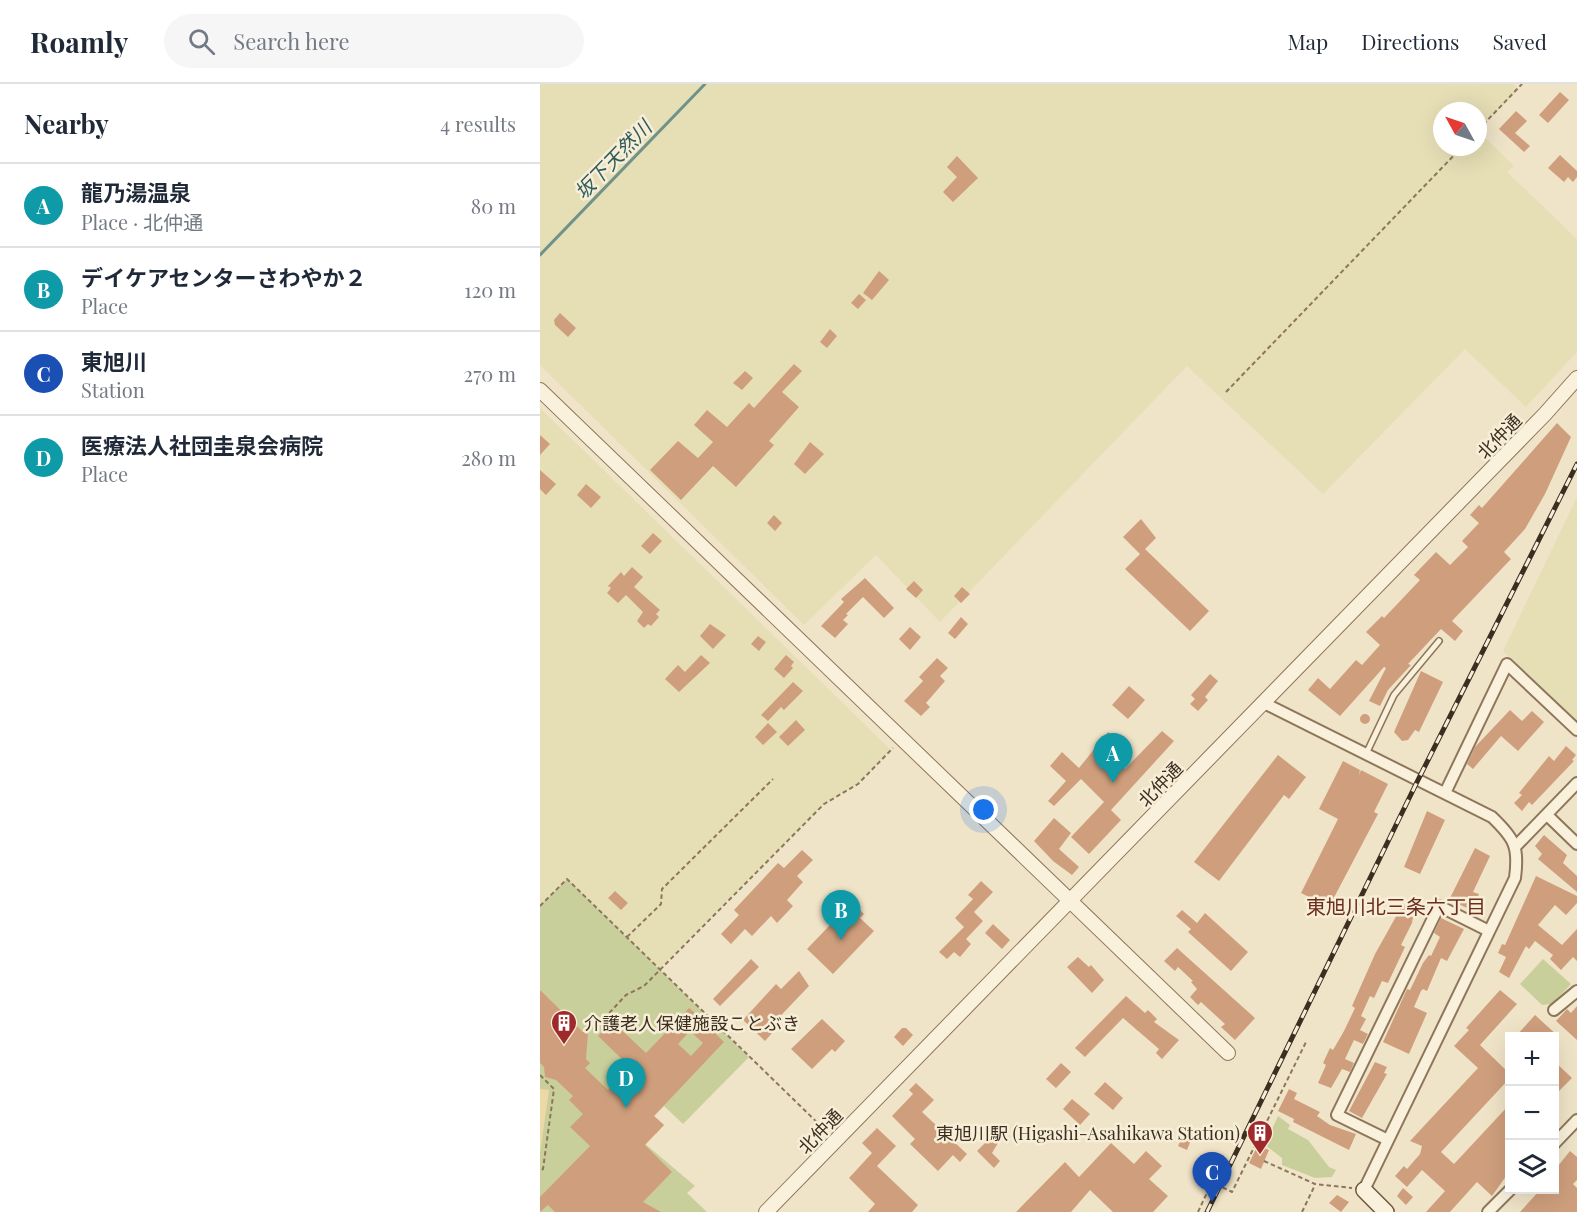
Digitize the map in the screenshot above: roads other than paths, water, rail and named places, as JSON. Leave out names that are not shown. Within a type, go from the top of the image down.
[{"type":"main road","points":[[1364,1190],[1386,1212]]},
{"type":"street","name":"北仲通","points":[[766,1212],[1264,703],[1577,378]]},
{"type":"street","points":[[540,390],[900,740],[1228,1053]]},
{"type":"street","points":[[1445,793],[1507,664],[1577,730]]},
{"type":"street","points":[[1264,703],[1492,817],[1508,832],[1516,846],[1515,878],[1364,1190]]},
{"type":"street","points":[[1516,846],[1577,783]]},
{"type":"street","points":[[1547,815],[1577,844]]},
{"type":"street","points":[[1388,1140],[1337,1115],[1439,906],[1489,931]]},
{"type":"street","points":[[1554,1010],[1576,994]]},
{"type":"street","points":[[1557,1140],[1577,1120]]},
{"type":"street","points":[[1488,1212],[1506,1194]]},
{"type":"lane","points":[[1365,755],[1394,695],[1439,641]]},
{"type":"waterway","name":"坂下天然川","points":[[540,255],[705,84]]},
{"type":"railway","points":[[1207,1212],[1418,780],[1577,464]]},
{"type":"place","name":"龍乃湯温泉","points":[[1113,783]]},
{"type":"place","name":"デイケアセンターさわやか２","points":[[841,940]]},
{"type":"place","name":"介護老人保健施設ことぶき","points":[[564,1046]]},
{"type":"place","name":"医療法人社団圭泉会病院","points":[[626,1108]]},
{"type":"place","name":"東旭川駅 (Higashi-Asahikawa Station)","points":[[1260,1156]]},
{"type":"place","name":"東旭川","points":[[1212,1202]]},
{"type":"district","name":"東旭川北三条六丁目","points":[[1396,905]]}]
